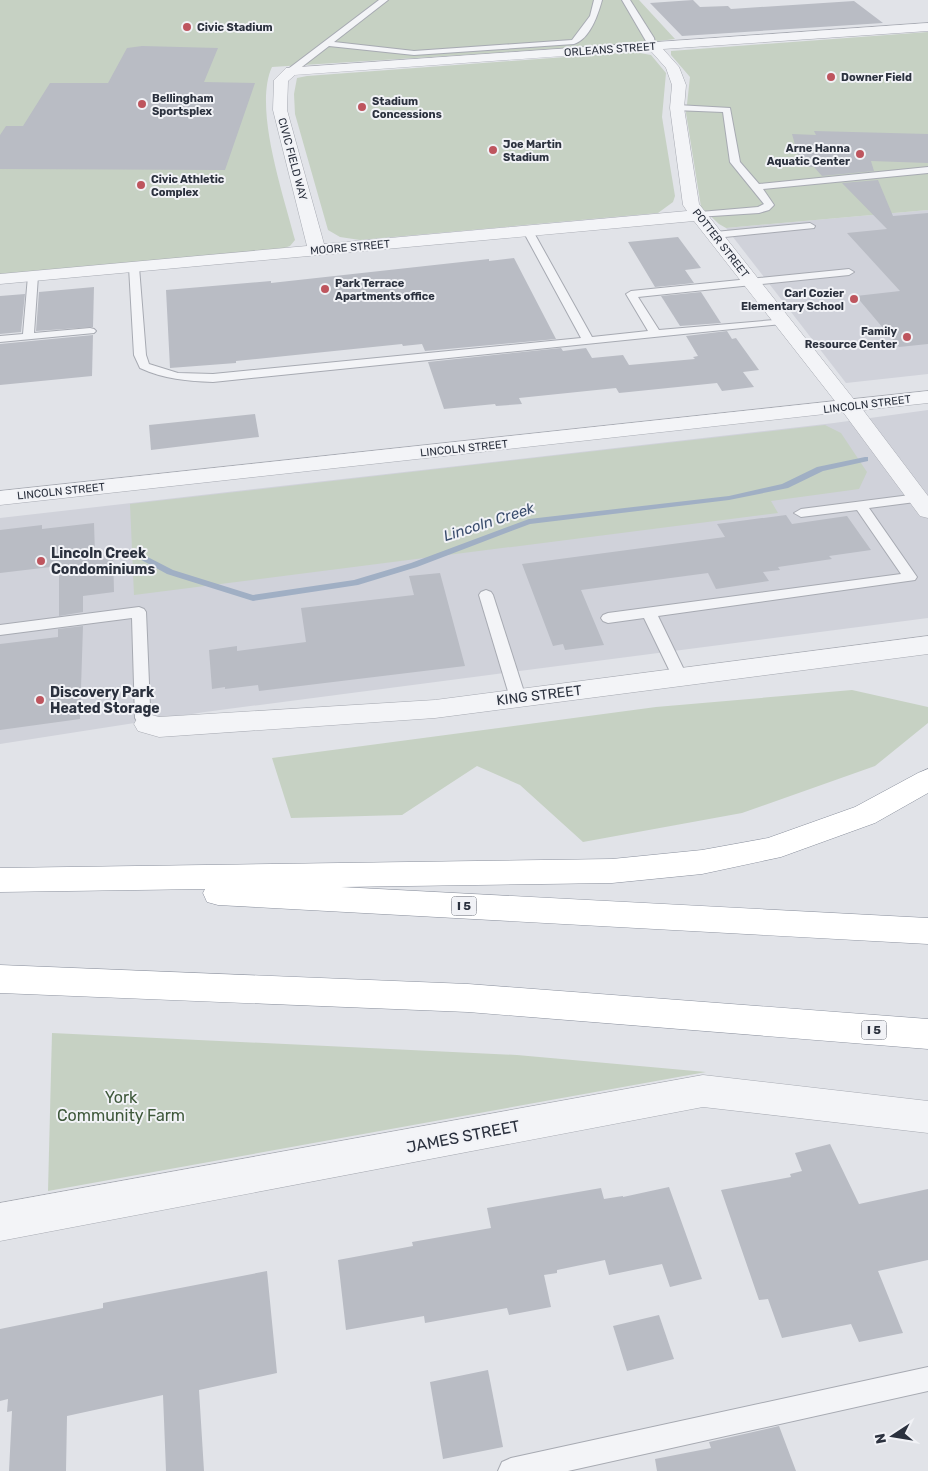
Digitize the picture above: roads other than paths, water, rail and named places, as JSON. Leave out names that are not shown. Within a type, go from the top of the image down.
[{"type":"highway","points":[[0,881],[612,871],[702,862],[770,849],[865,815],[928,780]]},
{"type":"highway","name":"I 5","points":[[0,881],[928,931]]},
{"type":"highway","name":"I 5","points":[[0,979],[468,998],[928,1034]]},
{"type":"highway","points":[[821,1026],[928,1043]]},
{"type":"street","name":"ORLEANS STREET","points":[[291,71],[928,27]]},
{"type":"street","name":"POTTER STREET","points":[[654,46],[672,67],[679,85],[677,108],[691,205],[925,506]]},
{"type":"street","name":"CIVIC FIELD WAY","points":[[291,71],[281,80],[280,110],[317,250]]},
{"type":"street","name":"MOORE STREET","points":[[0,279],[700,215]]},
{"type":"street","name":"LINCOLN STREET","points":[[0,498],[928,397]]},
{"type":"street","name":"KING STREET","points":[[148,724],[159,727],[435,709],[928,645]]},
{"type":"street","name":"JAMES STREET","points":[[0,1222],[703,1091],[928,1117]]},
{"type":"lane","points":[[291,71],[384,0]]},
{"type":"lane","points":[[326,43],[422,53],[574,42],[578,40],[594,16],[598,0]]},
{"type":"lane","points":[[626,0],[654,46]]},
{"type":"lane","points":[[677,108],[727,110],[735,162],[770,205],[766,208],[700,215]]},
{"type":"lane","points":[[756,187],[928,170]]},
{"type":"lane","points":[[715,235],[810,226]]},
{"type":"lane","points":[[528,231],[588,340]]},
{"type":"lane","points":[[134,267],[140,355],[144,366],[162,374],[186,378],[213,378],[782,321]]},
{"type":"lane","points":[[655,333],[632,294],[849,272]]},
{"type":"lane","points":[[28,337],[33,276]]},
{"type":"lane","points":[[0,339],[90,331]]},
{"type":"lane","points":[[608,618],[910,577],[860,506]]},
{"type":"lane","points":[[801,513],[860,506],[925,506]]},
{"type":"lane","points":[[486,594],[518,698]]},
{"type":"lane","points":[[0,630],[139,612],[142,707],[143,718],[148,724]]},
{"type":"lane","points":[[649,612],[680,678]]},
{"type":"lane","points":[[511,1471],[928,1379]]},
{"type":"waterway","name":"Lincoln Creek","points":[[129,551],[170,572],[253,598],[355,583],[414,565],[529,522],[729,498],[785,486],[820,469],[865,459]]},
{"type":"place","name":"Civic Stadium","points":[[187,27]]},
{"type":"place","name":"Downer Field","points":[[831,77]]},
{"type":"place","name":"Bellingham Sportsplex","points":[[142,104]]},
{"type":"place","name":"Stadium Concessions","points":[[362,107]]},
{"type":"place","name":"Joe Martin Stadium","points":[[493,150]]},
{"type":"place","name":"Arne Hanna Aquatic Center","points":[[860,154]]},
{"type":"place","name":"Civic Athletic Complex","points":[[141,185]]},
{"type":"place","name":"Park Terrace Apartments office","points":[[325,289]]},
{"type":"place","name":"Carl Cozier Elementary School","points":[[854,299]]},
{"type":"place","name":"Family Resource Center","points":[[907,337]]},
{"type":"place","name":"Lincoln Creek Condominiums","points":[[41,561]]},
{"type":"place","name":"Discovery Park Heated Storage","points":[[40,700]]},
{"type":"park label","name":"York Community Farm","points":[[121,1106]]}]
